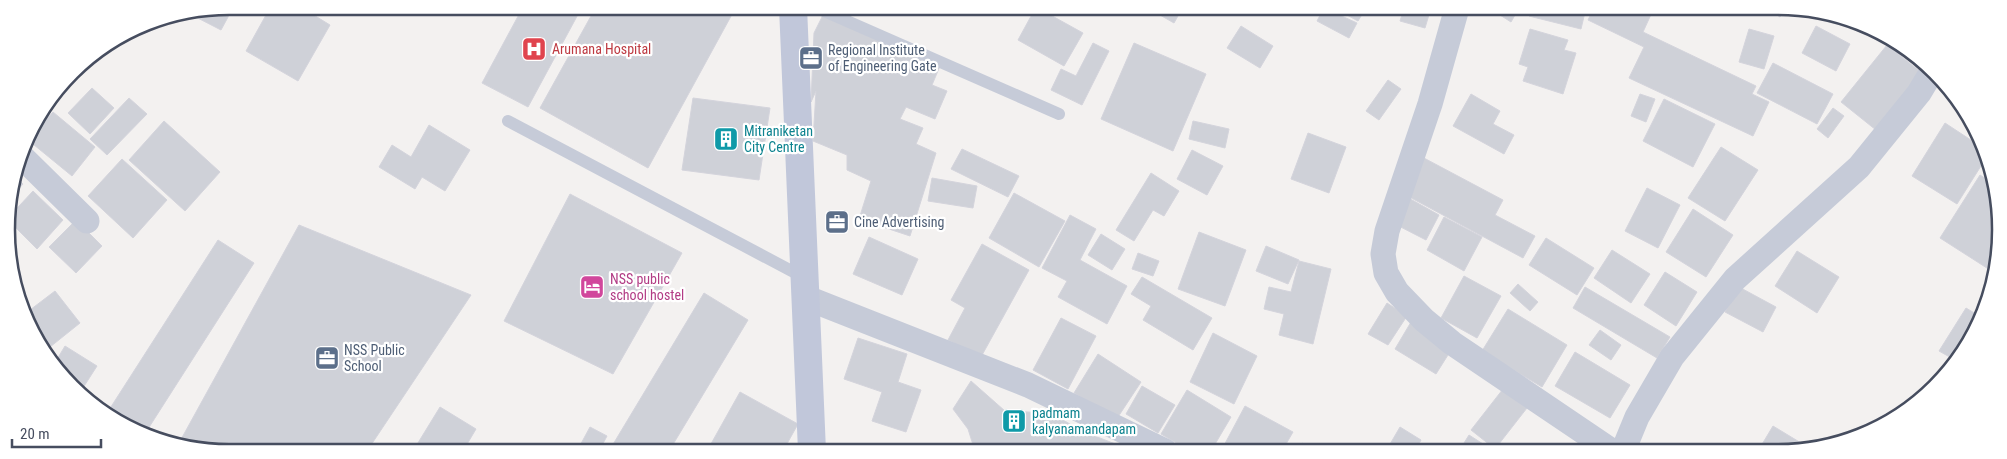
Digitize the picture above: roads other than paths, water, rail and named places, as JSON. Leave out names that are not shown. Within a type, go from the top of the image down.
[{"type":"main road","points":[[793,15],[812,444]]},
{"type":"street","points":[[1455,15],[1430,104],[1388,231],[1383,254],[1386,272],[1397,292],[1424,320],[1452,343],[1602,444]]},
{"type":"street","points":[[1627,444],[1637,417],[1672,357],[1735,279],[1859,167],[1919,93],[1928,77]]},
{"type":"street","points":[[26,161],[87,221]]},
{"type":"street","points":[[805,287],[1028,385],[1150,444]]},
{"type":"lane","points":[[834,15],[1059,114]]},
{"type":"lane","points":[[508,121],[805,287]]},
{"type":"place","name":"Arumana Hospital","points":[[534,49]]},
{"type":"place","name":"Regional Institute of Engineering Gate","points":[[811,58]]},
{"type":"place","name":"Mitraniketan City Centre","points":[[726,139]]},
{"type":"place","name":"Cine Advertising","points":[[837,222]]},
{"type":"place","name":"NSS public school hostel","points":[[592,287]]},
{"type":"place","name":"NSS Public School","points":[[327,358]]},
{"type":"place","name":"padmam kalyanamandapam","points":[[1014,421]]}]
